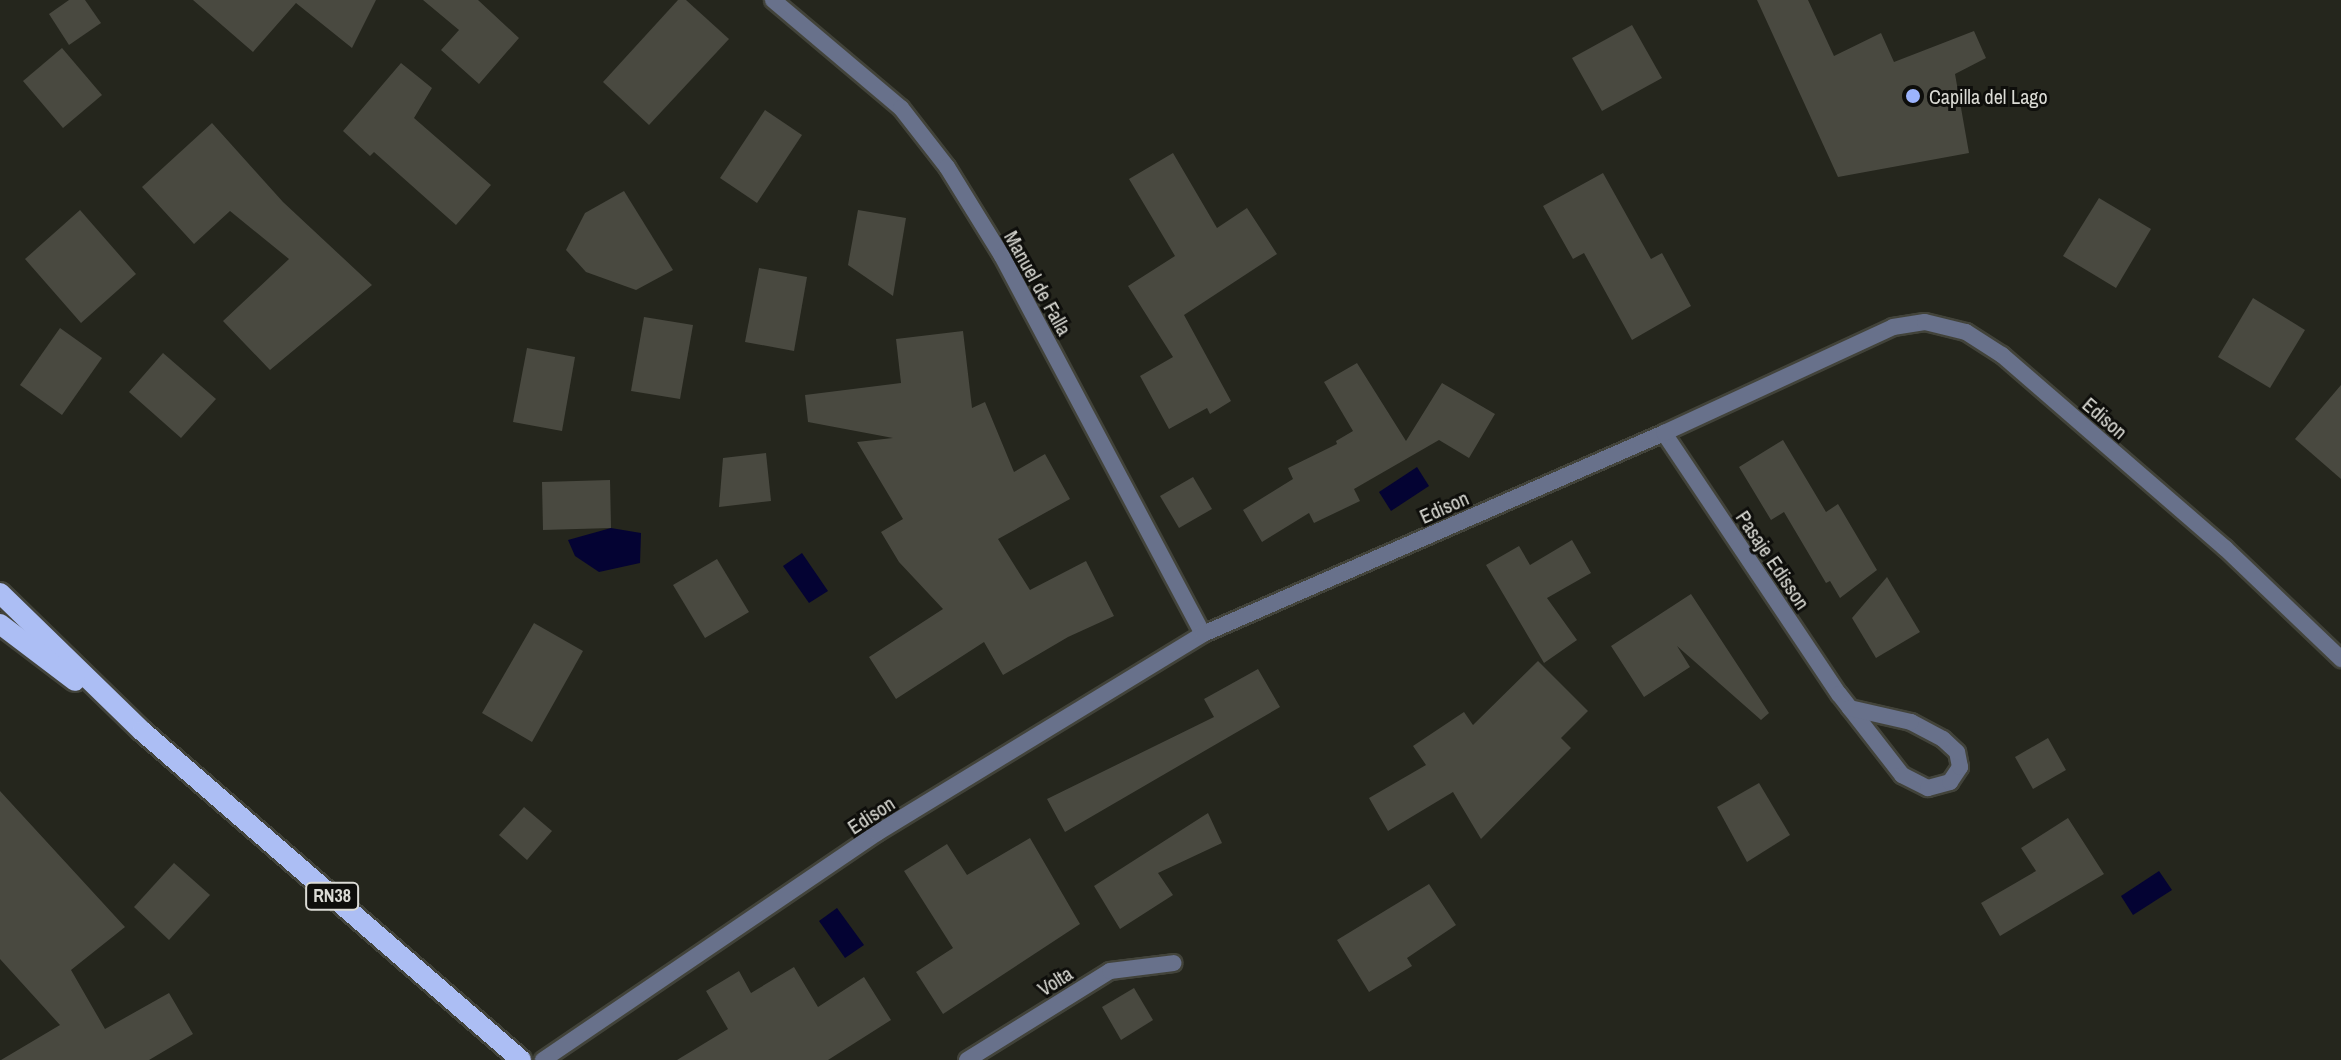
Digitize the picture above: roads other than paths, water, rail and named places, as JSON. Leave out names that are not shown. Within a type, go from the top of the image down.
[{"type":"main road","name":"RN38","points":[[0,593],[142,731],[521,1060]]},
{"type":"main road","name":"RN38","points":[[0,624],[142,731]]},
{"type":"street","name":"Manuel de Falla","points":[[773,0],[901,108],[947,167],[1002,256],[1203,634]]},
{"type":"street","name":"Edison","points":[[543,1060],[877,833],[1203,634],[1664,433],[1893,327],[1925,322],[1966,332],[2002,355],[2213,538],[2341,659]]},
{"type":"street","name":"Pasaje Edisson","points":[[1664,433],[1850,708],[1902,775],[1928,788],[1950,782],[1960,767],[1957,752],[1943,739],[1911,722],[1850,708]]},
{"type":"street","name":"Volta","points":[[967,1060],[1110,971],[1174,963]]},
{"type":"place","name":"Capilla del Lago","points":[[1913,96]]}]
